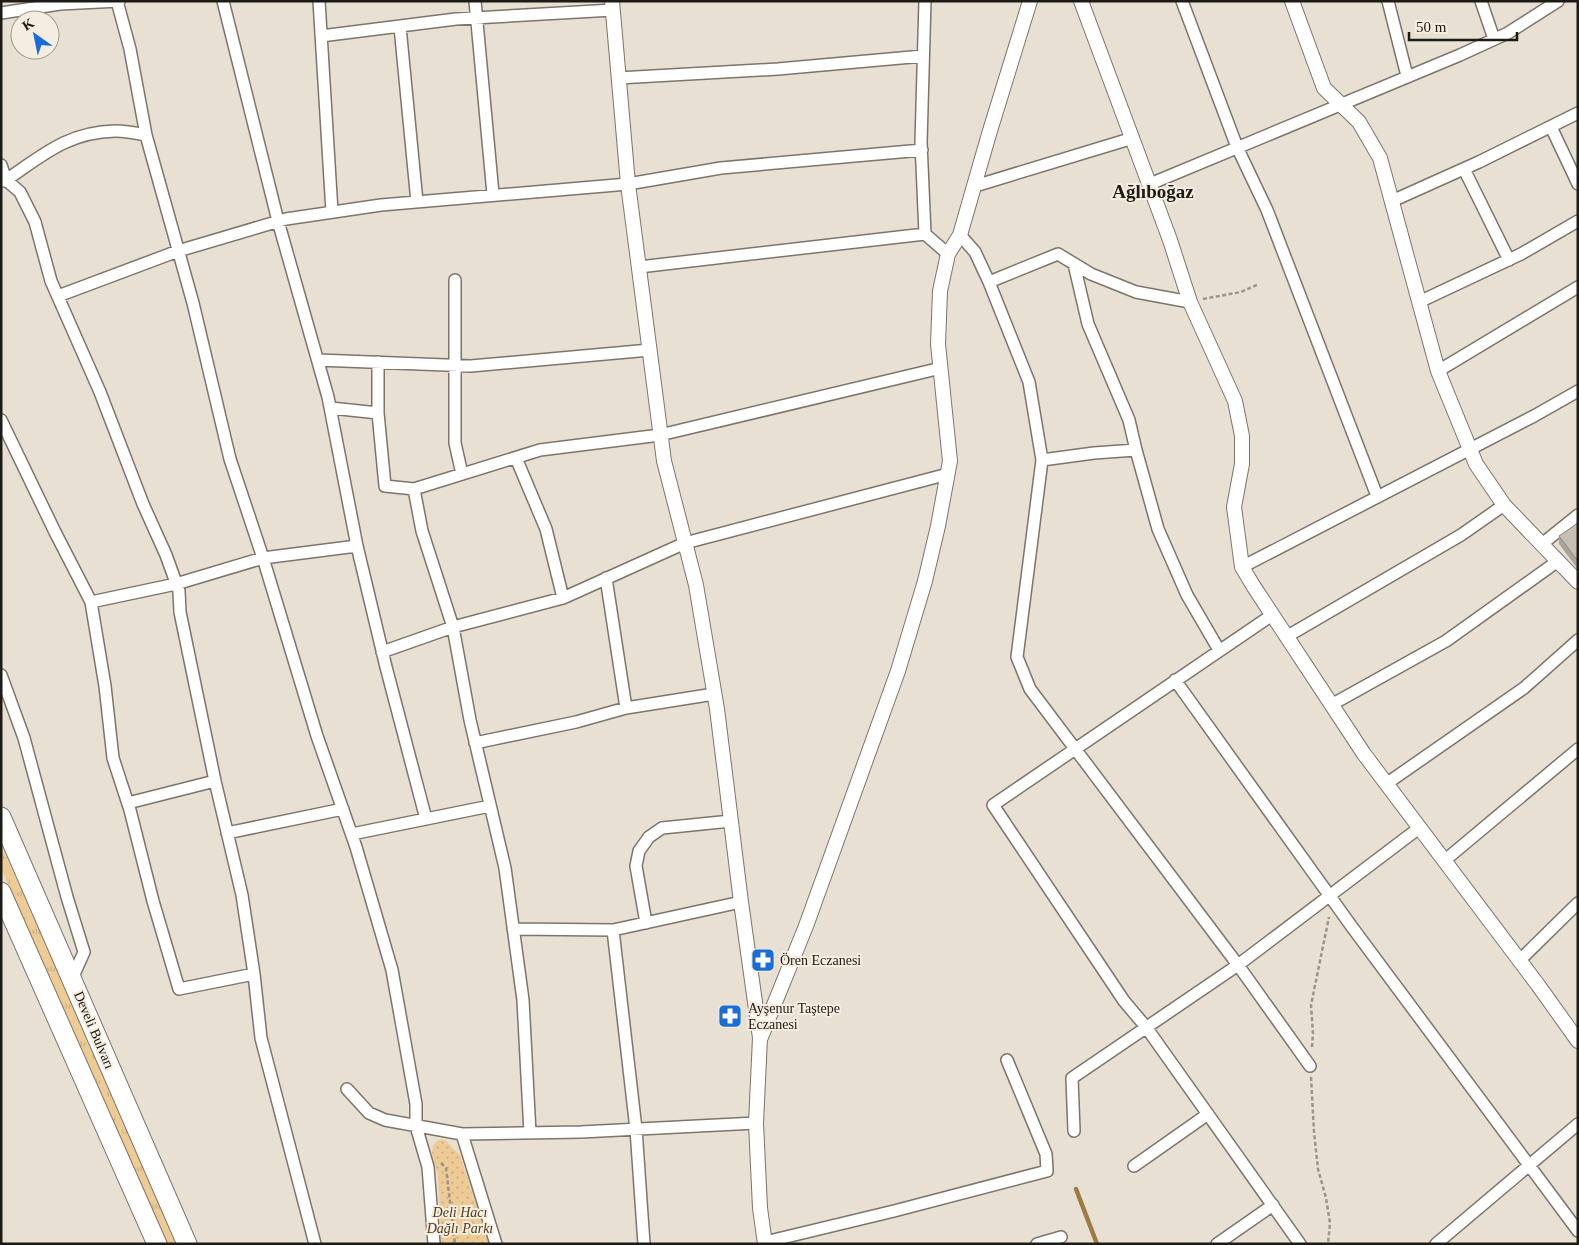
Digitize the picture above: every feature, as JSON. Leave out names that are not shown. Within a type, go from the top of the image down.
[{"type":"highway","name":"Develi Bulvarı","points":[[1,817],[187,1244]]},
{"type":"highway","name":"Develi Bulvarı","points":[[1,892],[157,1244]]},
{"type":"street","points":[[1,13],[60,4],[118,1],[130,49],[146,135],[193,303],[230,459],[263,558],[317,736],[352,834],[392,970],[416,1104],[416,1126],[428,1167],[434,1244]]},
{"type":"street","points":[[222,1],[278,221],[331,408],[356,546],[426,819]]},
{"type":"street","points":[[319,1],[332,212]]},
{"type":"street","points":[[475,1],[493,194]]},
{"type":"street","points":[[925,1],[922,150],[925,234],[948,254]]},
{"type":"street","points":[[760,1038],[806,926],[898,671],[925,581],[950,461],[938,344],[940,291],[948,254],[960,235],[1030,1]]},
{"type":"street","points":[[1082,1],[1150,184],[1190,302],[1235,401],[1242,436],[1242,464],[1234,507],[1242,567],[1364,754],[1578,1041]]},
{"type":"street","points":[[1182,1],[1237,147],[1267,210],[1377,496]]},
{"type":"street","points":[[1292,1],[1324,88],[1342,103],[1359,122],[1380,158],[1438,371],[1476,464],[1504,505],[1578,582]]},
{"type":"street","points":[[1388,1],[1407,76]]},
{"type":"street","points":[[1481,1],[1494,39]]},
{"type":"street","points":[[1150,184],[1508,33],[1558,1]]},
{"type":"street","points":[[321,36],[615,4],[618,78],[628,184],[660,435],[664,461],[696,585],[714,694],[760,1038],[756,1123],[760,1208],[765,1243],[1047,1170],[1046,1154],[1007,1060]]},
{"type":"street","points":[[400,26],[417,202]]},
{"type":"street","points":[[618,78],[778,69],[923,56]]},
{"type":"street","points":[[1392,201],[1464,169],[1578,113]]},
{"type":"street","points":[[1551,127],[1578,184]]},
{"type":"street","points":[[4,181],[64,142],[79,136],[116,131],[146,135]]},
{"type":"street","points":[[975,186],[1132,138]]},
{"type":"street","points":[[58,296],[178,251],[278,221],[332,212],[417,202],[493,194],[628,184],[722,168],[922,150]]},
{"type":"street","points":[[1,165],[4,181],[20,192],[34,222],[51,281],[100,392],[179,591],[180,612],[215,780],[242,895],[261,1038],[316,1244]]},
{"type":"street","points":[[1464,169],[1509,260]]},
{"type":"street","points":[[1419,302],[1509,260],[1578,221]]},
{"type":"street","points":[[640,267],[925,234]]},
{"type":"street","points":[[960,235],[975,252],[990,282],[1029,382],[1042,460],[1017,657],[1030,689],[1238,965],[1310,1066]]},
{"type":"street","points":[[990,282],[1058,254],[1091,274],[1136,292],[1190,302]]},
{"type":"street","points":[[1074,264],[1088,324],[1129,420],[1158,529],[1187,595],[1219,650]]},
{"type":"street","points":[[455,280],[455,443],[462,474]]},
{"type":"street","points":[[1438,371],[1578,287]]},
{"type":"street","points":[[318,360],[471,366],[650,350]]},
{"type":"street","points":[[378,362],[378,413],[385,486],[414,489],[540,450],[660,435],[941,368]]},
{"type":"street","points":[[1242,567],[1534,416],[1578,390]]},
{"type":"street","points":[[331,408],[378,413]]},
{"type":"street","points":[[1,420],[91,602],[105,686],[113,758],[128,803],[153,901],[179,989],[254,974]]},
{"type":"street","points":[[1042,460],[1136,450]]},
{"type":"street","points":[[516,458],[546,529],[563,598]]},
{"type":"street","points":[[382,652],[453,627],[563,598],[685,543],[948,474]]},
{"type":"street","points":[[414,489],[422,531],[453,627],[475,743],[504,868],[523,1000],[530,1133]]},
{"type":"street","points":[[1286,637],[1461,535],[1504,505]]},
{"type":"street","points":[[1542,544],[1578,515]]},
{"type":"street","points":[[91,602],[176,584],[263,558],[356,546]]},
{"type":"street","points":[[1331,705],[1446,641],[1558,561]]},
{"type":"street","points":[[606,578],[626,708]]},
{"type":"street","points":[[1272,615],[992,805],[1124,1001],[1146,1027],[1300,1244]]},
{"type":"street","points":[[1386,784],[1524,688],[1578,640]]},
{"type":"street","points":[[1,675],[24,738],[67,897],[84,952],[72,979]]},
{"type":"street","points":[[1174,680],[1329,895],[1578,1230]]},
{"type":"street","points":[[475,743],[576,722],[626,708],[714,694]]},
{"type":"street","points":[[1444,861],[1578,749]]},
{"type":"street","points":[[128,803],[215,780]]},
{"type":"street","points":[[352,834],[490,806]]},
{"type":"street","points":[[227,833],[343,809]]},
{"type":"street","points":[[646,923],[636,866],[639,851],[649,837],[662,828],[731,821]]},
{"type":"street","points":[[1074,1131],[1072,1078],[1238,965],[1419,828]]},
{"type":"street","points":[[513,929],[613,930],[741,902]]},
{"type":"street","points":[[1519,961],[1578,903]]},
{"type":"street","points":[[613,930],[636,1129],[644,1244]]},
{"type":"street","points":[[347,1089],[369,1114],[386,1120],[462,1134],[530,1133],[756,1123]]},
{"type":"street","points":[[1134,1166],[1208,1114]]},
{"type":"street","points":[[1436,1244],[1578,1124]]},
{"type":"street","points":[[462,1134],[496,1244]]},
{"type":"street","points":[[1217,1244],[1273,1206]]},
{"type":"street","points":[[1037,1244],[1061,1237]]},
{"type":"path","points":[[1190,302],[1241,292],[1259,284]]},
{"type":"path","points":[[428,1167],[440,1162],[446,1168],[455,1244]]},
{"type":"green space","points":[[1,845],[176,1244],[167,1244],[1,868]]},
{"type":"green space","name":"Deli Hacı Dağlı Parkı","points":[[438,1140],[445,1140],[460,1155],[489,1244],[441,1244],[438,1175],[432,1156],[433,1145]]},
{"type":"building","points":[[1578,523],[1578,559],[1577,560],[1559,536]]},
{"type":"waterway","points":[[1076,1189],[1097,1244]]},
{"type":"place","name":"Ören Eczanesi","points":[[763,960]]},
{"type":"place","name":"Ayşenur Taştepe Eczanesi","points":[[730,1016]]},
{"type":"district","name":"Ağlıboğaz","points":[[1153,191]]}]
